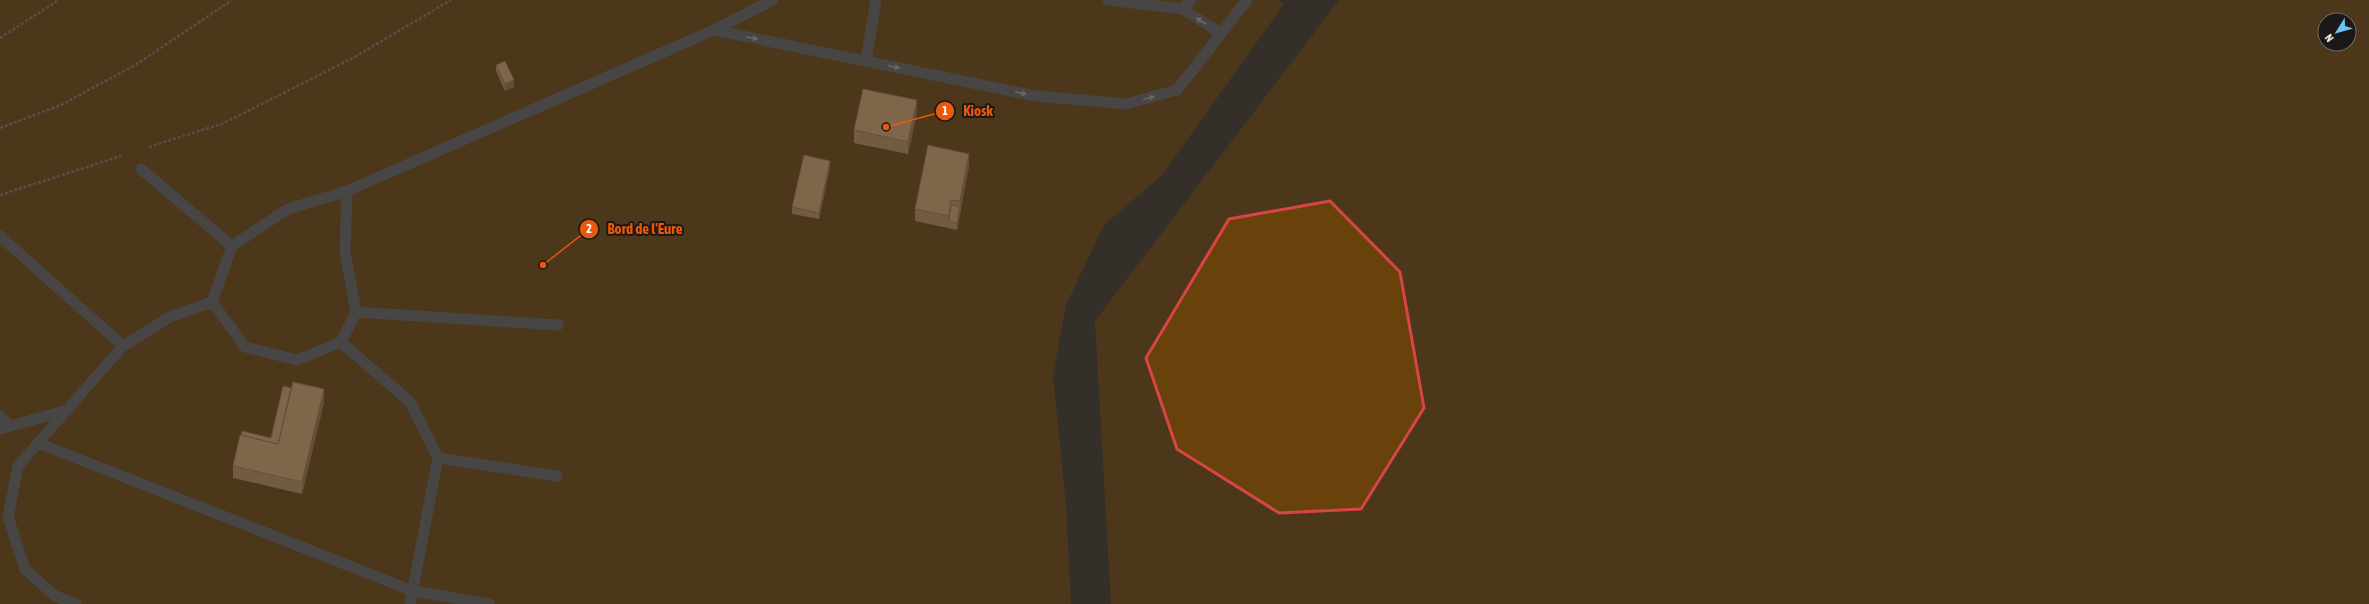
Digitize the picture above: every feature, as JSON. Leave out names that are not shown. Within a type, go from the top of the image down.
[{"type":"lane","points":[[212,302],[232,246],[288,209],[347,191],[714,30],[774,0]]},
{"type":"lane","points":[[866,61],[876,0]]},
{"type":"lane","points":[[1108,0],[1183,9],[1220,33]]},
{"type":"lane","points":[[1183,9],[1190,0]]},
{"type":"lane","points":[[714,30],[1036,96],[1126,104],[1177,90],[1247,0]]},
{"type":"lane","points":[[141,169],[232,246]]},
{"type":"lane","points":[[212,302],[245,347],[297,360],[341,342],[356,312],[345,252],[347,191]]},
{"type":"lane","points":[[0,236],[123,346]]},
{"type":"lane","points":[[76,604],[55,596],[25,569],[8,517],[18,466],[123,346],[170,317],[212,302]]},
{"type":"lane","points":[[356,312],[558,325]]},
{"type":"lane","points":[[341,342],[410,402],[438,458],[410,604]]},
{"type":"lane","points":[[0,416],[5,427],[68,410]]},
{"type":"lane","points":[[38,443],[413,591],[489,604]]},
{"type":"lane","points":[[438,458],[557,476]]},
{"type":"path","points":[[0,38],[59,0]]},
{"type":"path","points":[[0,128],[62,105],[137,64],[232,0]]},
{"type":"path","points":[[142,149],[224,122],[353,58],[451,0]]},
{"type":"path","points":[[0,195],[128,154]]},
{"type":"highlighted area","points":[[1330,201],[1400,272],[1424,408],[1361,509],[1279,513],[1177,449],[1146,358],[1229,219]]},
{"type":"shaded area","points":[[0,0],[1278,0],[1284,4],[1162,175],[1104,225],[1066,305],[1053,376],[1066,504],[1071,604],[0,604]]},
{"type":"shaded area","points":[[1339,0],[2369,0],[2369,604],[1111,604],[1095,321]]},
{"type":"building","points":[[505,61],[514,80],[505,84],[496,65]]},
{"type":"building","points":[[863,89],[917,100],[908,142],[854,130]]},
{"type":"building","points":[[928,145],[969,154],[960,201],[951,200],[949,216],[915,209]]},
{"type":"building","points":[[804,155],[830,161],[819,213],[792,207]]},
{"type":"building","points":[[951,205],[960,207],[957,223],[949,221]]},
{"type":"building","points":[[293,382],[324,389],[302,482],[233,466],[240,435],[278,444]]},
{"type":"building","points":[[283,386],[291,388],[278,444],[241,435],[242,431],[271,438]]},
{"type":"place","name":"Kiosk","points":[[886,127]]},
{"type":"place","name":"Bord de l'Eure","points":[[543,265]]}]
